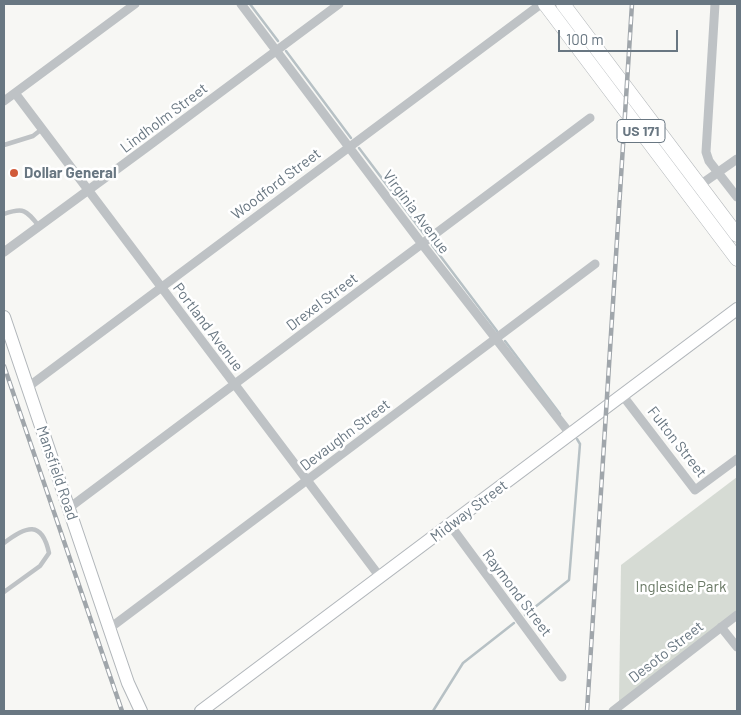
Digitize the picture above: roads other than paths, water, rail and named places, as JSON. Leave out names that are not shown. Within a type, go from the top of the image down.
[{"type":"main road","name":"US 171","points":[[543,4],[737,259]]},
{"type":"main road","name":"US 171","points":[[563,4],[737,235]]},
{"type":"street","points":[[8,96],[135,4]]},
{"type":"street","name":"Virginia Avenue","points":[[241,4],[422,244],[571,435]]},
{"type":"street","name":"Lindholm Street","points":[[4,252],[339,4]]},
{"type":"street","name":"Woodford Street","points":[[28,387],[543,4]]},
{"type":"street","points":[[715,4],[706,148],[709,161],[737,197]]},
{"type":"street","name":"Portland Avenue","points":[[8,96],[42,129],[380,577]]},
{"type":"street","name":"Drexel Street","points":[[69,508],[590,118]]},
{"type":"street","points":[[700,186],[737,159]]},
{"type":"street","name":"Devaughn Street","points":[[110,628],[595,264]]},
{"type":"street","name":"Midway Street","points":[[201,711],[737,309]]},
{"type":"street","name":"Mansfield Road","points":[[4,317],[128,683],[141,711]]},
{"type":"street","name":"Fulton Street","points":[[623,396],[695,490],[737,459]]},
{"type":"street","name":"Raymond Street","points":[[450,526],[562,677]]},
{"type":"street","name":"Desoto Street","points":[[613,711],[737,615]]},
{"type":"street","points":[[721,627],[737,647]]},
{"type":"street","name":"Mansfield Road","points":[[110,628],[150,711]]},
{"type":"lane","points":[[4,145],[33,136],[42,129]]},
{"type":"lane","points":[[4,214],[18,209],[23,210],[39,226]]},
{"type":"lane","points":[[4,542],[26,528],[36,530],[46,540],[49,554],[40,566],[4,592]]},
{"type":"waterway","points":[[250,4],[278,41]]},
{"type":"waterway","points":[[286,51],[351,138]]},
{"type":"waterway","points":[[359,148],[424,234]]},
{"type":"waterway","points":[[432,245],[497,331]]},
{"type":"waterway","points":[[505,341],[560,414]]},
{"type":"waterway","points":[[525,615],[569,580],[580,444],[577,439]]},
{"type":"waterway","points":[[433,711],[463,663],[514,623]]},
{"type":"railway","points":[[587,711],[632,4]]},
{"type":"railway","points":[[4,366],[122,711]]},
{"type":"place","name":"Dollar General","points":[[14,173]]},
{"type":"park label","name":"Ingleside Park","points":[[681,587]]}]
